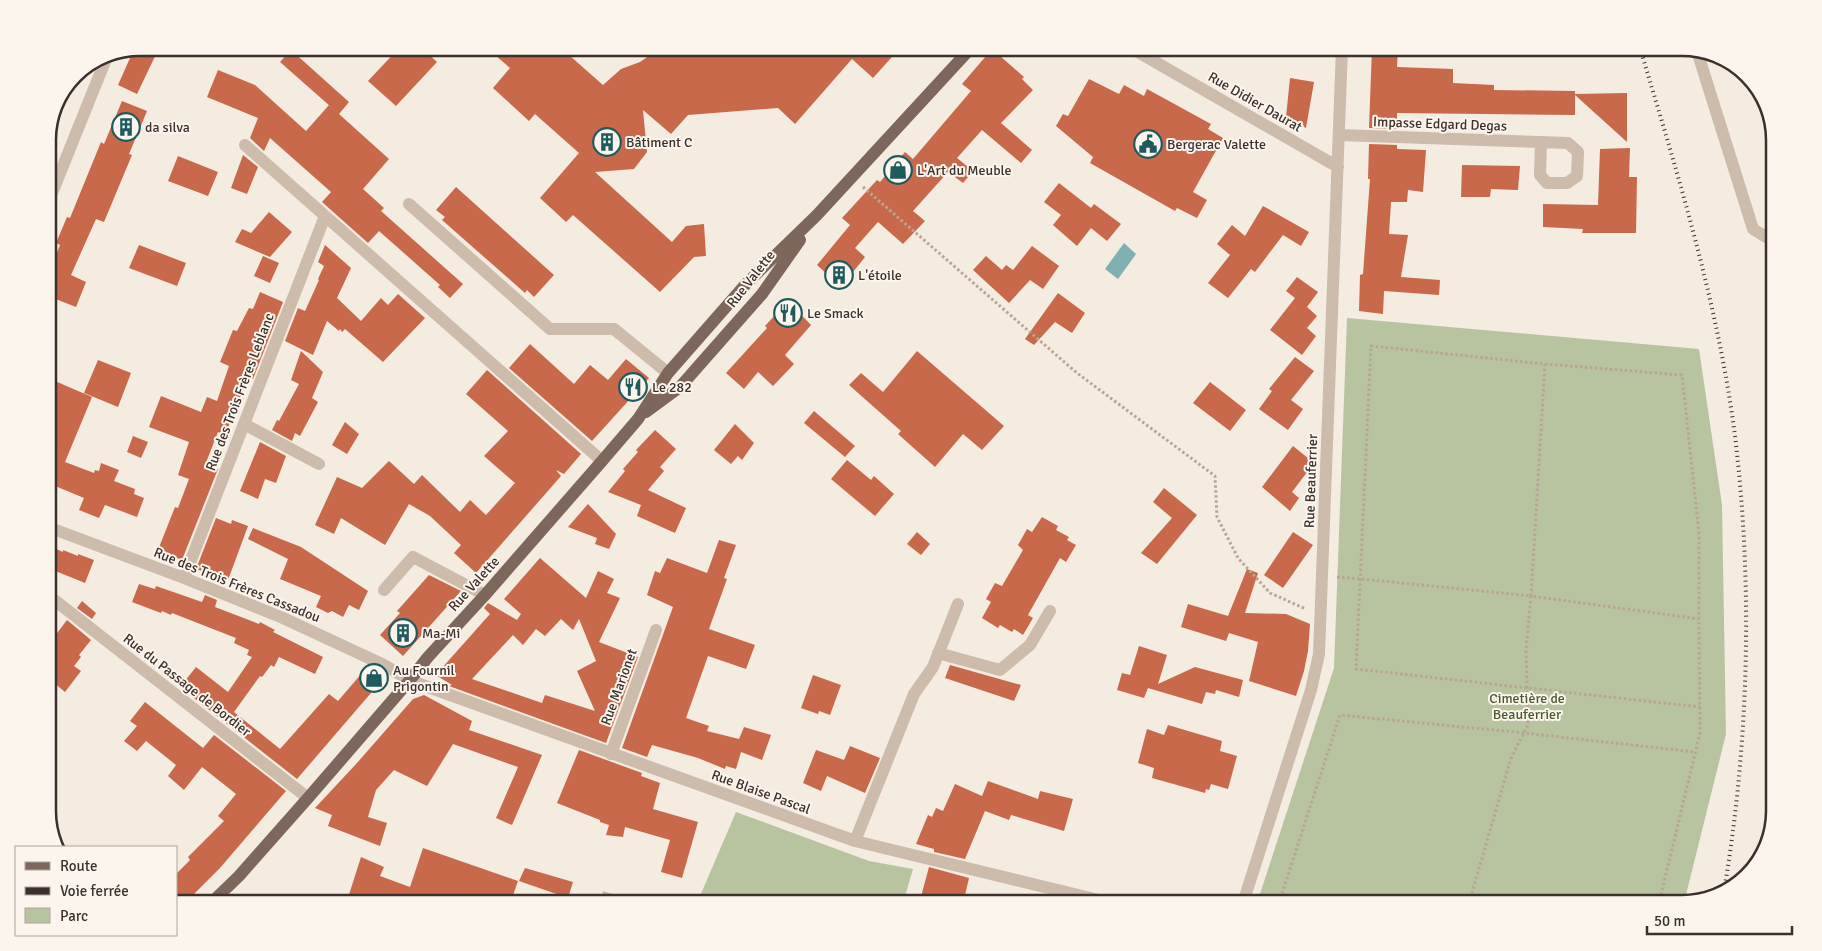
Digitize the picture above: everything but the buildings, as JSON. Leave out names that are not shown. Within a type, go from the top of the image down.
[{"type":"main road","name":"Rue Valette","points":[[220,895],[308,798],[428,657],[602,461],[638,419],[668,373],[746,284],[817,215],[964,56]]},
{"type":"main road","name":"Rue Valette","points":[[638,419],[680,387],[762,294],[817,215]]},
{"type":"street","name":"Rue Didier Daurat","points":[[1145,56],[1338,167]]},
{"type":"street","name":"Rue Beauferrier","points":[[1247,895],[1311,690],[1319,654],[1342,56]]},
{"type":"street","points":[[1699,58],[1753,229],[1766,237]]},
{"type":"street","points":[[56,183],[104,65]]},
{"type":"street","name":"Impasse Edgard Degas","points":[[1339,135],[1541,143]]},
{"type":"street","points":[[245,145],[602,461]]},
{"type":"street","points":[[409,204],[550,329],[614,329],[668,373]]},
{"type":"street","name":"Rue des Trois Frères Leblanc","points":[[184,578],[325,216]]},
{"type":"street","points":[[244,424],[319,464]]},
{"type":"street","name":"Rue des Trois Frères Cassadou","points":[[56,530],[184,578],[283,618],[382,664],[410,680]]},
{"type":"street","points":[[384,590],[413,557],[484,595]]},
{"type":"street","name":"Rue du Passage de Bordier","points":[[56,601],[308,798]]},
{"type":"street","points":[[855,842],[914,694],[933,667],[958,604]]},
{"type":"street","points":[[938,653],[1000,670],[1030,645],[1050,611]]},
{"type":"street","name":"Rue Marionet","points":[[610,754],[656,630]]},
{"type":"street","name":"Rue Blaise Pascal","points":[[410,680],[855,842],[1074,895]]},
{"type":"path","points":[[851,176],[1077,372],[1215,476],[1217,518],[1238,558],[1270,593],[1321,616]]},
{"type":"path","points":[[1661,895],[1700,733],[1700,707],[1700,619],[1699,533],[1682,375],[1545,364],[1371,346],[1356,669],[1700,707]]},
{"type":"path","points":[[1472,895],[1511,758],[1528,725],[1526,650],[1545,364]]},
{"type":"path","points":[[1323,576],[1531,596],[1700,619]]},
{"type":"path","points":[[1282,895],[1340,715],[1524,732],[1696,752]]},
{"type":"green space","name":"Cimetière de Beauferrier","points":[[1347,318],[1699,349],[1722,505],[1726,734],[1686,895],[1260,895],[1334,668]]},
{"type":"green space","points":[[736,812],[869,861],[913,869],[905,895],[700,895]]},
{"type":"green space","points":[[603,891],[616,895],[602,895]]},
{"type":"water","points":[[1124,243],[1136,254],[1118,279],[1105,269]]},
{"type":"railway","points":[[1642,56],[1682,192],[1707,289],[1728,387],[1741,492],[1746,606],[1746,664],[1739,779],[1725,882]]},
{"type":"place","name":"da silva","points":[[126,127]]},
{"type":"place","name":"Bâtiment C","points":[[607,142]]},
{"type":"place","name":"Bergerac Valette","points":[[1148,144]]},
{"type":"place","name":"L'Art du Meuble","points":[[898,170]]},
{"type":"place","name":"L'étoile","points":[[839,275]]},
{"type":"place","name":"Le Smack","points":[[788,313]]},
{"type":"place","name":"Le 282","points":[[633,387]]},
{"type":"place","name":"Ma-Mi","points":[[403,633]]},
{"type":"place","name":"Au Fournil Prigontin","points":[[374,678]]}]
